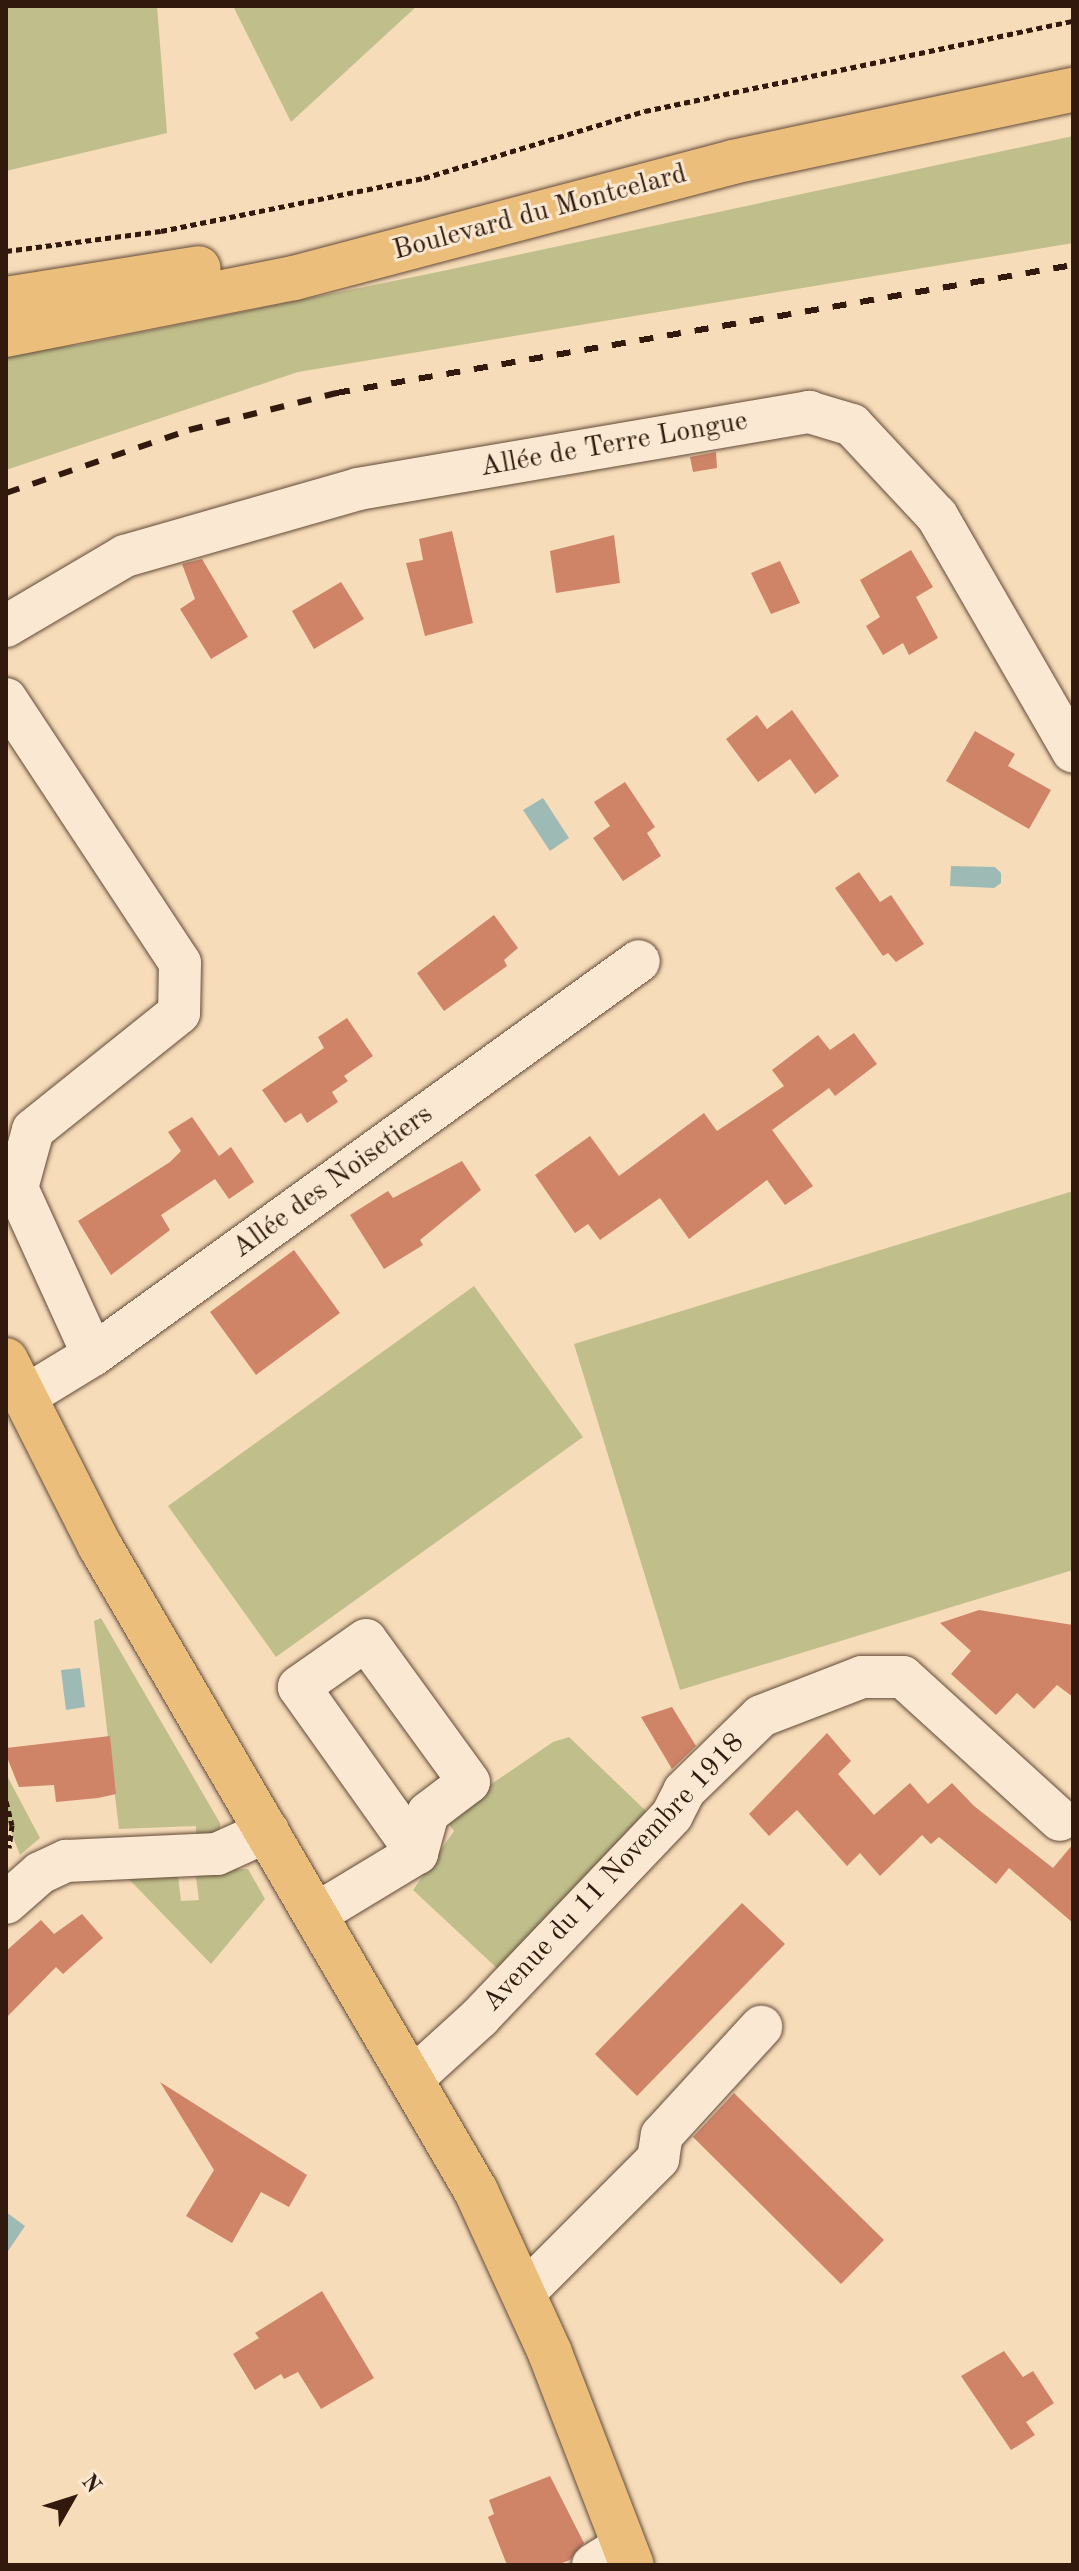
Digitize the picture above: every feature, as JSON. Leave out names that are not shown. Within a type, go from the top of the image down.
[{"type":"main road","name":"Boulevard du Montcelard","points":[[6,299],[281,254],[724,135],[1073,61]]},
{"type":"main road","name":"Boulevard du Montcelard","points":[[6,335],[294,278],[733,162],[1073,90]]},
{"type":"main road","points":[[15,1379],[100,1546],[476,2191],[524,2293],[616,2559]]},
{"type":"street","name":"Allée de Terre Longue","points":[[6,626],[125,556],[358,489],[809,412],[852,425],[937,516],[1073,752]]},
{"type":"street","points":[[6,699],[180,963],[179,1013],[33,1130],[17,1188],[93,1355]]},
{"type":"street","name":"Allée des Noisetiers","points":[[15,1379],[93,1355],[639,961]]},
{"type":"street","points":[[316,1914],[417,1853],[428,1813],[469,1782],[366,1640],[299,1687],[417,1853]]},
{"type":"street","name":"Avenue du 11 Novembre 1918","points":[[412,2079],[479,2018],[672,1815],[684,1791],[761,1716],[862,1677],[903,1677],[1060,1820]]},
{"type":"street","points":[[6,1903],[40,1873],[66,1861],[217,1854],[268,1831]]},
{"type":"street","points":[[524,2293],[658,2159],[662,2135],[761,2027]]},
{"type":"path","points":[[6,251],[161,231],[424,178],[645,111],[1073,21]]},
{"type":"path","points":[[6,1801],[12,1825],[7,1853]]},
{"type":"shaded area","points":[[6,6],[157,6],[167,133],[6,171]]},
{"type":"shaded area","points":[[233,6],[417,6],[291,122]]},
{"type":"shaded area","points":[[1073,136],[1073,243],[298,372],[6,470],[6,354],[78,345],[433,273]]},
{"type":"shaded area","points":[[1073,1191],[1073,1570],[680,1690],[574,1344]]},
{"type":"shaded area","points":[[474,1286],[583,1437],[276,1657],[168,1506]]},
{"type":"shaded area","points":[[101,1618],[220,1823],[220,1832],[196,1835],[196,1826],[119,1829],[94,1621]]},
{"type":"shaded area","points":[[569,1737],[647,1812],[500,1971],[413,1890],[454,1831],[443,1817],[553,1742]]},
{"type":"shaded area","points":[[6,1774],[40,1838],[20,1855],[6,1819]]},
{"type":"shaded area","points":[[177,1868],[181,1901],[199,1900],[195,1870],[248,1869],[265,1899],[211,1964],[121,1871]]},
{"type":"water","points":[[543,798],[569,838],[550,851],[523,810]]},
{"type":"water","points":[[951,866],[995,867],[1001,873],[1001,883],[994,888],[950,886]]},
{"type":"water","points":[[80,1668],[85,1707],[66,1710],[61,1670]]},
{"type":"water","points":[[6,2212],[25,2226],[6,2254]]},
{"type":"building","points":[[716,452],[717,468],[693,472],[690,457]]},
{"type":"building","points":[[452,531],[473,623],[425,636],[406,563],[423,560],[419,539]]},
{"type":"building","points":[[614,535],[620,583],[556,593],[550,551]]},
{"type":"building","points":[[911,550],[933,587],[916,597],[938,638],[909,655],[903,643],[883,655],[866,626],[880,617],[860,580]]},
{"type":"building","points":[[202,559],[248,637],[211,659],[180,609],[195,599],[182,564]]},
{"type":"building","points":[[780,561],[800,603],[771,614],[751,573]]},
{"type":"building","points":[[341,582],[364,619],[314,649],[292,611]]},
{"type":"building","points":[[792,710],[839,776],[815,794],[790,759],[758,782],[726,739],[757,715],[767,729]]},
{"type":"building","points":[[975,731],[1015,754],[1008,766],[1051,790],[1029,829],[946,781]]},
{"type":"building","points":[[625,782],[655,827],[647,833],[661,856],[623,881],[593,838],[610,826],[594,802]]},
{"type":"building","points":[[859,872],[880,902],[891,895],[924,944],[896,962],[888,953],[883,956],[835,888]]},
{"type":"building","points":[[494,915],[518,948],[504,960],[507,966],[444,1011],[417,973]]},
{"type":"building","points":[[347,1018],[373,1056],[344,1076],[348,1081],[332,1092],[338,1102],[307,1123],[301,1113],[285,1123],[262,1090],[324,1048],[318,1037]]},
{"type":"building","points":[[854,1033],[877,1064],[835,1096],[829,1088],[772,1130],[813,1186],[785,1205],[767,1180],[689,1239],[660,1198],[600,1240],[588,1224],[575,1233],[535,1175],[590,1136],[619,1176],[704,1113],[717,1131],[784,1086],[772,1070],[818,1035],[830,1050]]},
{"type":"building","points":[[192,1117],[219,1156],[231,1147],[254,1182],[229,1199],[215,1179],[161,1215],[170,1230],[111,1275],[78,1221],[170,1162],[181,1151],[168,1132]]},
{"type":"building","points":[[462,1161],[481,1190],[420,1240],[423,1245],[384,1269],[350,1215],[388,1191],[393,1198]]},
{"type":"building","points":[[294,1250],[340,1313],[256,1375],[210,1312]]},
{"type":"building","points":[[979,1610],[1073,1625],[1073,1697],[1057,1685],[1034,1709],[1017,1693],[996,1715],[951,1674],[971,1651],[940,1623]]},
{"type":"building","points":[[672,1707],[696,1746],[672,1769],[641,1717]]},
{"type":"building","points":[[827,1733],[851,1761],[838,1774],[874,1815],[910,1783],[928,1804],[952,1783],[974,1806],[1053,1868],[1073,1844],[1073,1923],[1009,1868],[996,1884],[939,1837],[931,1844],[922,1835],[880,1876],[860,1853],[847,1866],[797,1810],[769,1836],[749,1814]]},
{"type":"building","points":[[110,1736],[116,1794],[98,1798],[56,1802],[54,1785],[19,1787],[6,1755],[6,1748]]},
{"type":"building","points":[[742,1903],[785,1944],[637,2096],[595,2054]]},
{"type":"building","points":[[82,1914],[103,1938],[63,1974],[56,1967],[6,2018],[6,1951],[41,1920],[54,1934]]},
{"type":"building","points":[[160,2082],[307,2175],[289,2207],[261,2192],[232,2243],[186,2216],[214,2170]]},
{"type":"building","points":[[734,2093],[884,2240],[841,2284],[693,2137]]},
{"type":"building","points":[[322,2291],[374,2378],[321,2409],[298,2372],[284,2379],[281,2374],[255,2390],[233,2354],[259,2338],[255,2333]]},
{"type":"building","points":[[1004,2351],[1023,2377],[1033,2371],[1054,2403],[1026,2422],[1035,2435],[1011,2450],[961,2376]]},
{"type":"building","points":[[550,2476],[584,2543],[570,2560],[557,2565],[507,2565],[488,2517],[494,2514],[489,2500]]},
{"type":"railway","points":[[6,493],[189,430],[336,393],[1073,265]]}]
